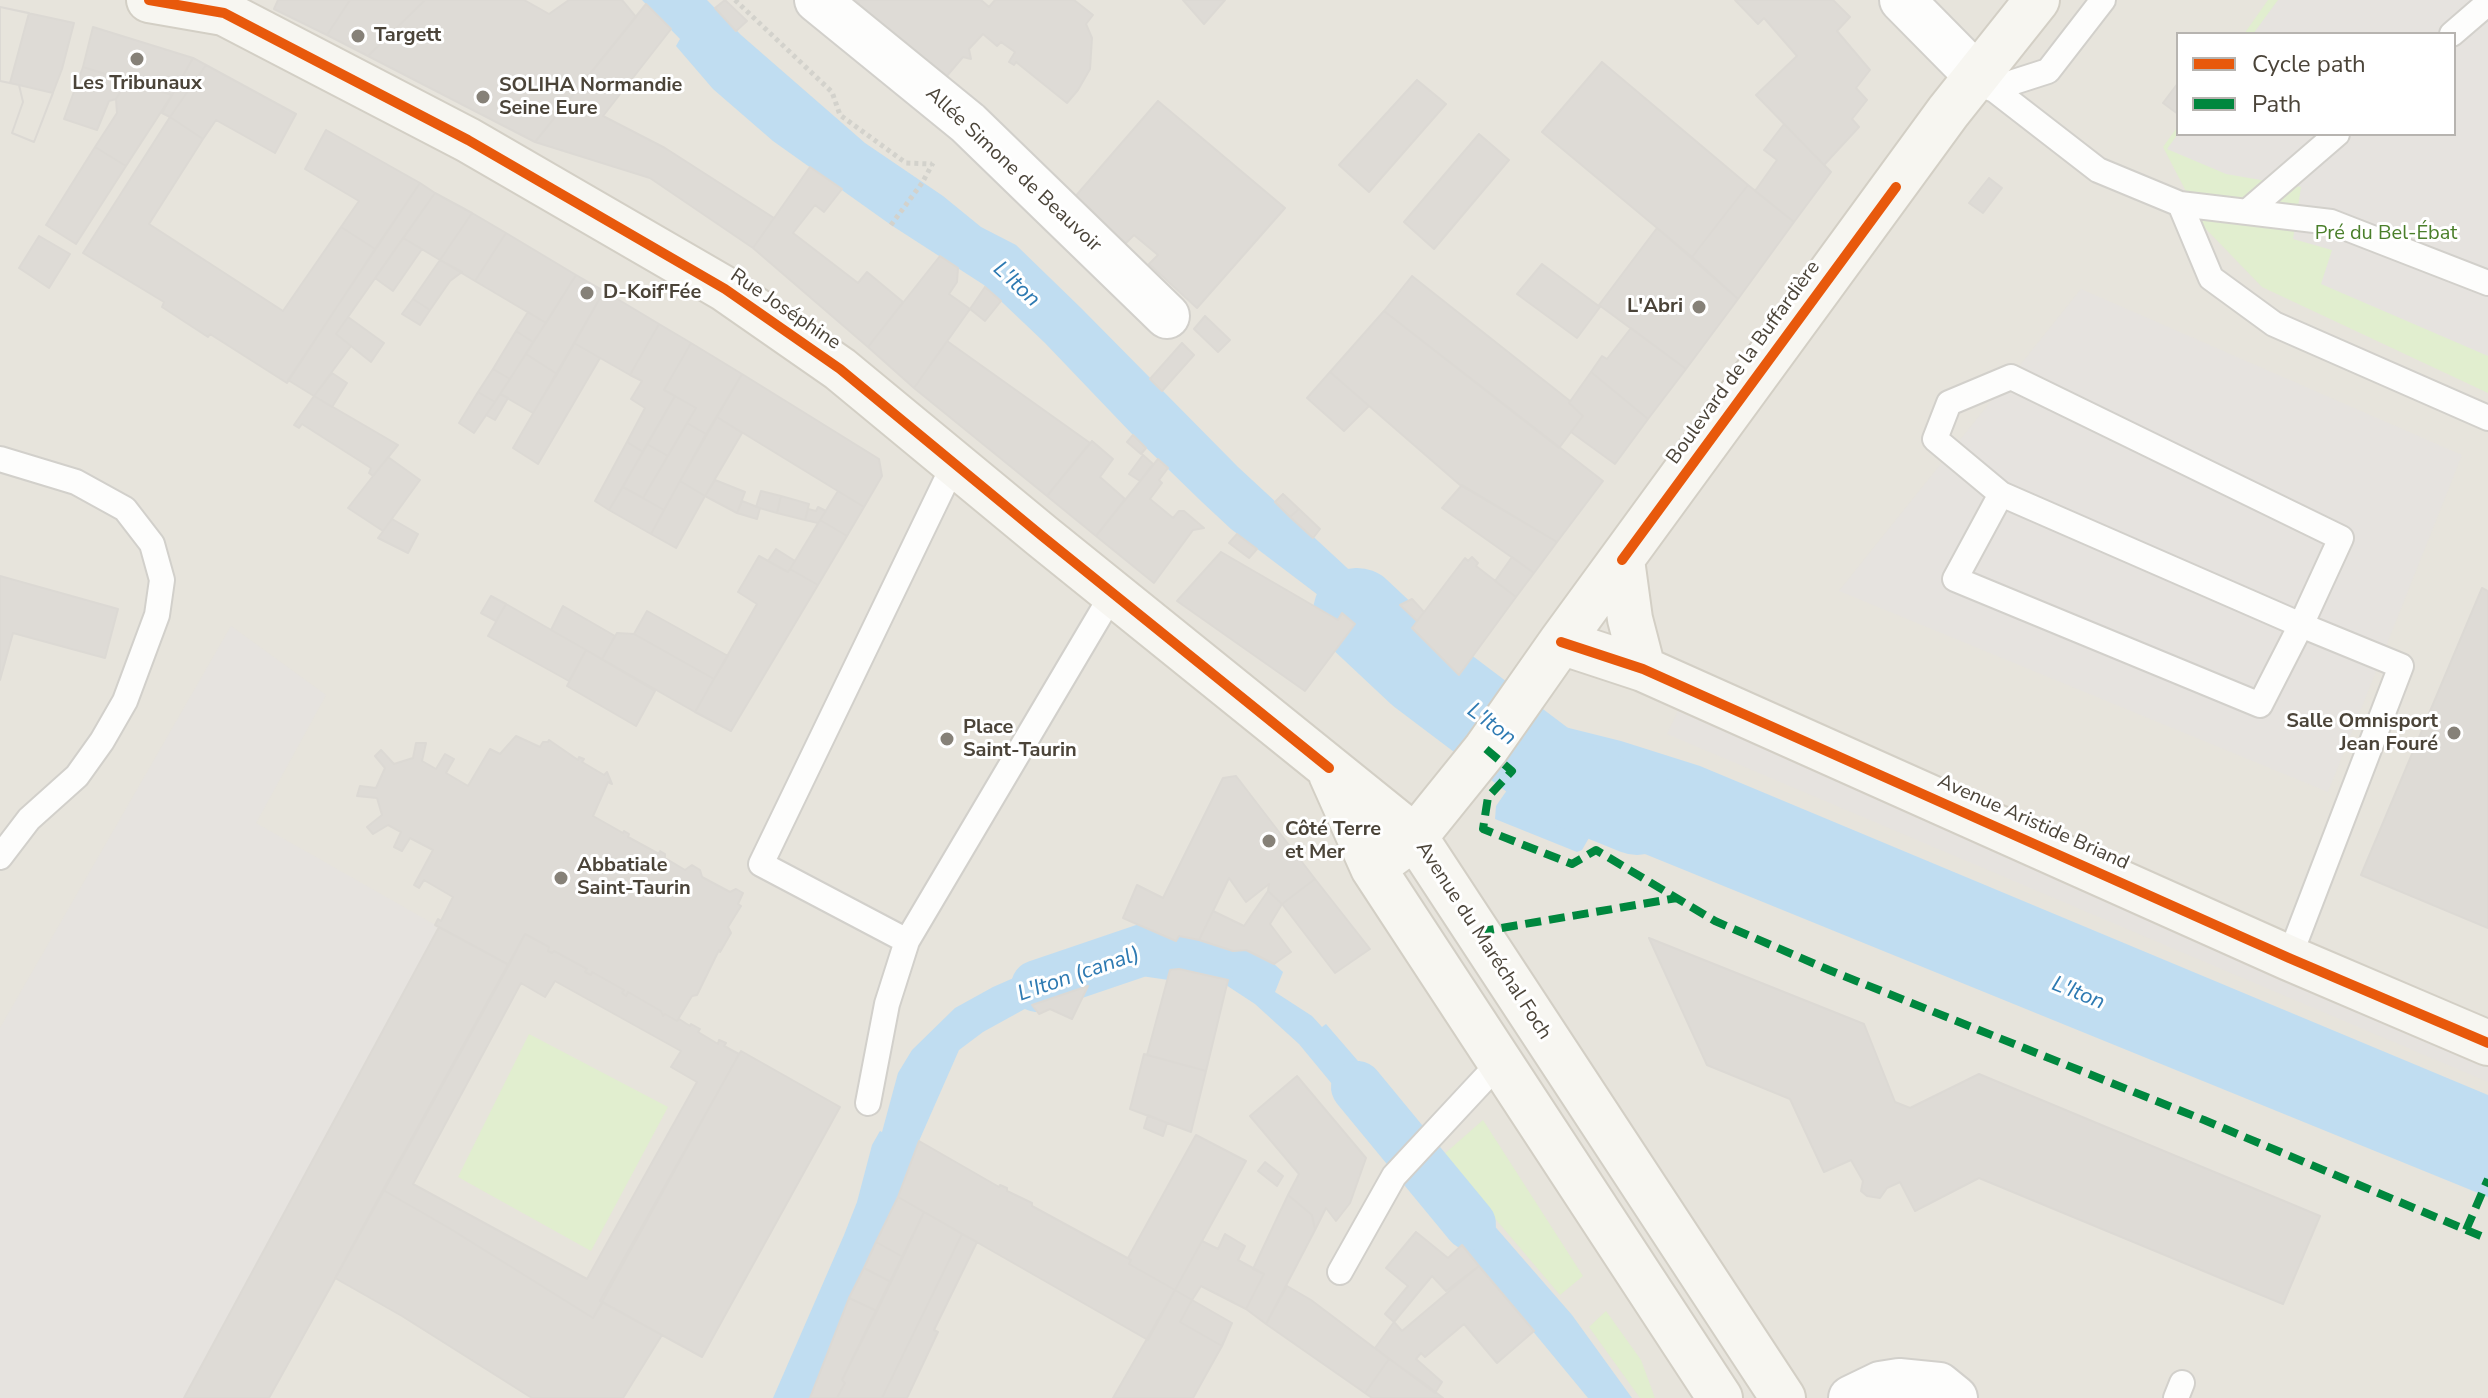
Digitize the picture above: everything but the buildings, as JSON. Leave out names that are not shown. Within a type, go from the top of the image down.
[{"type":"main road","name":"Rue Joséphine","points":[[149,0],[224,13],[468,140],[725,289],[840,369],[1329,768]]},
{"type":"main road","name":"Boulevard de la Buffardière","points":[[1373,868],[1415,837],[1486,749],[1948,112],[1985,83],[2037,0]]},
{"type":"main road","points":[[1622,560],[1630,619],[1643,669]]},
{"type":"main road","name":"Avenue Aristide Briand","points":[[1561,642],[1643,669],[2289,958],[2488,1043]]},
{"type":"main road","points":[[1329,768],[1373,868],[1720,1398]]},
{"type":"main road","name":"Avenue du Maréchal Foch","points":[[1329,768],[1415,837],[1783,1398]]},
{"type":"street","name":"Allée Simone de Beauvoir","points":[[817,0],[968,123],[1167,316]]},
{"type":"street","points":[[1902,0],[1985,83]]},
{"type":"street","points":[[1851,1398],[1880,1384],[1899,1381],[1939,1385],[1955,1398]]},
{"type":"lane","points":[[1985,83],[2048,71],[2103,0]]},
{"type":"lane","points":[[2454,32],[2488,3]]},
{"type":"lane","points":[[1985,83],[2098,170],[2180,204],[2331,222],[2488,283]]},
{"type":"lane","points":[[2249,210],[2335,136]]},
{"type":"lane","points":[[2180,204],[2211,278],[2274,324],[2488,418]]},
{"type":"lane","points":[[2001,494],[1955,579],[2260,705],[2301,625],[2341,538],[2011,377],[1949,403],[1935,439],[2001,494],[2301,625],[2401,666],[2289,958]]},
{"type":"lane","points":[[0,459],[76,482],[125,509],[152,544],[162,580],[157,615],[125,701],[102,741],[77,776],[29,819],[0,857]]},
{"type":"lane","points":[[907,941],[761,864],[954,464]]},
{"type":"lane","points":[[868,1103],[887,1004],[907,941],[1113,593]]},
{"type":"lane","points":[[1340,1272],[1394,1176],[1501,1061]]},
{"type":"path","points":[[735,0],[832,92],[840,115],[906,163],[932,164]]},
{"type":"path","points":[[891,225],[922,183]]},
{"type":"shaded area","points":[[0,0],[2488,0],[2488,1398],[0,1398]]},
{"type":"shaded area","name":"Pré du Bel-Ébat","points":[[2278,0],[2488,0],[2488,356],[2321,284],[2332,250],[2293,239],[2301,187],[2226,174],[2167,149],[2177,136],[2456,136],[2456,32],[2254,32]]},
{"type":"shaded area","points":[[2081,289],[2462,455],[2328,792],[1839,591]]},
{"type":"shaded area","points":[[231,626],[326,695],[256,823],[439,927],[184,1398],[0,1398],[0,1028]]},
{"type":"shaded area","points":[[1678,711],[2488,1058],[2488,1082],[1667,734]]},
{"type":"green space","name":"Pré du Bel-Ébat","points":[[2268,0],[2488,0],[2488,393],[2262,287],[2205,228],[2163,147],[2176,129],[2176,136],[2456,136],[2456,32],[2245,32]]},
{"type":"green space","points":[[529,1034],[668,1107],[591,1251],[458,1177]]},
{"type":"green space","points":[[1483,1120],[1583,1276],[1560,1295],[1442,1156]]},
{"type":"green space","points":[[1606,1311],[1641,1360],[1655,1398],[1640,1398],[1589,1327]]},
{"type":"water","points":[[642,0],[707,0],[741,35],[865,143],[943,196],[981,227],[1016,245],[1238,467],[1459,675],[1434,708],[1355,623],[1231,529],[1202,502],[984,285],[891,225],[773,141],[713,89],[676,46],[680,39]]},
{"type":"water","points":[[1553,724],[1700,766],[2488,1095],[2488,1197],[1640,852],[1594,829],[1582,850],[1577,852],[1495,819],[1496,806]]},
{"type":"water","points":[[1148,929],[1176,941],[1179,936],[1246,950],[1274,964],[1283,972],[1275,992],[1312,1016],[1322,1027],[1326,1024],[1415,1127],[1389,1153],[1299,1044],[1255,1004],[1226,985],[1227,980],[1179,969],[1138,975]]},
{"type":"water","points":[[1110,943],[1100,984],[1071,990],[1032,1005],[983,1032],[959,1050],[898,1197],[849,1298],[810,1398],[773,1398],[844,1235],[857,1202],[872,1145],[882,1132],[898,1073],[912,1050],[955,1008],[993,987],[1066,955]]},
{"type":"water","points":[[1437,1160],[1572,1315],[1632,1398],[1588,1398],[1479,1266],[1413,1183]]},
{"type":"waterway","name":"L'Iton","points":[[1357,612],[1421,672],[1568,783],[1637,811]]},
{"type":"waterway","name":"L'Iton (canal)","points":[[1037,986],[1143,950],[1212,960]]},
{"type":"waterway","name":"L'Iton (canal)","points":[[1357,1087],[1470,1224]]},
{"type":"marked path","points":[[1486,749],[1512,771],[1488,797],[1483,829],[1572,864],[1596,850],[1715,921],[2488,1239]]},
{"type":"marked path","points":[[1478,932],[1677,898]]},
{"type":"marked path","points":[[2466,1230],[2488,1179]]},
{"type":"cycle path","points":[[149,0],[224,13],[468,140],[725,289],[840,369],[1329,768]]},
{"type":"cycle path","points":[[1622,560],[1896,187]]},
{"type":"cycle path","points":[[1561,642],[1643,669],[2289,958],[2488,1043]]},
{"type":"place","name":"Targett","points":[[358,36]]},
{"type":"place","name":"Les Tribunaux","points":[[137,59]]},
{"type":"place","name":"SOLIHA Normandie Seine Eure","points":[[483,97]]},
{"type":"place","name":"D-Koif'Fée","points":[[587,293]]},
{"type":"place","name":"L'Abri","points":[[1699,307]]},
{"type":"place","name":"Salle Omnisport Jean Fouré","points":[[2454,733]]},
{"type":"place","name":"Place Saint-Taurin","points":[[947,739]]},
{"type":"place","name":"Côté Terre et Mer","points":[[1269,841]]},
{"type":"place","name":"Abbatiale Saint-Taurin","points":[[561,878]]}]
